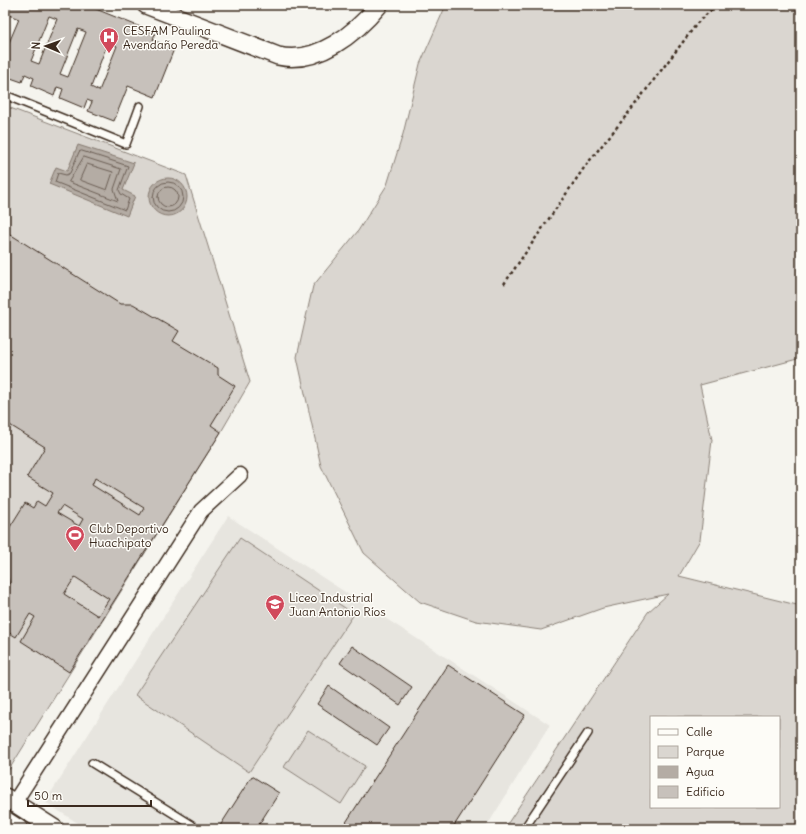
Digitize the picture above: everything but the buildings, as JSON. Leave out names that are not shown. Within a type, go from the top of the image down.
[{"type":"street","points":[[146,5],[278,56],[295,58],[317,53],[351,32],[379,5]]},
{"type":"street","points":[[55,829],[10,800],[201,511],[240,475]]},
{"type":"street","points":[[5,820],[19,829]]},
{"type":"lane","points":[[5,95],[126,144],[140,106]]},
{"type":"lane","points":[[524,829],[588,733]]},
{"type":"lane","points":[[92,763],[192,825],[192,829]]},
{"type":"path","points":[[504,284],[586,165],[630,111],[699,21],[717,5]]},
{"type":"shaded area","name":"Liceo Industrial Juan Antonio Ríos","points":[[228,516],[550,725],[485,829],[87,829],[45,802]]},
{"type":"green space","points":[[446,5],[801,5],[801,358],[700,385],[712,440],[700,540],[679,576],[801,606],[801,829],[504,829],[648,612],[668,594],[603,608],[541,630],[476,621],[420,602],[364,553],[321,466],[297,357],[313,286],[358,231],[387,185],[403,134],[420,64]]},
{"type":"green space","name":"Club Deportivo Huachipato","points":[[5,106],[186,175],[250,382],[221,432],[5,776]]},
{"type":"green space","points":[[240,538],[354,614],[249,772],[135,695]]},
{"type":"green space","points":[[308,730],[365,766],[341,804],[284,767]]},
{"type":"water","points":[[78,145],[134,163],[123,190],[135,196],[127,216],[49,184],[56,167],[67,171]]},
{"type":"water","points":[[168,178],[178,181],[184,187],[187,197],[184,207],[178,213],[168,216],[158,213],[152,207],[149,197],[152,187],[158,181]]},
{"type":"place","name":"CESFAM Paulina Avendaño Pereda","points":[[109,54]]},
{"type":"place","name":"Club Deportivo Huachipato","points":[[75,552]]},
{"type":"place","name":"Liceo Industrial Juan Antonio Ríos","points":[[275,621]]}]
